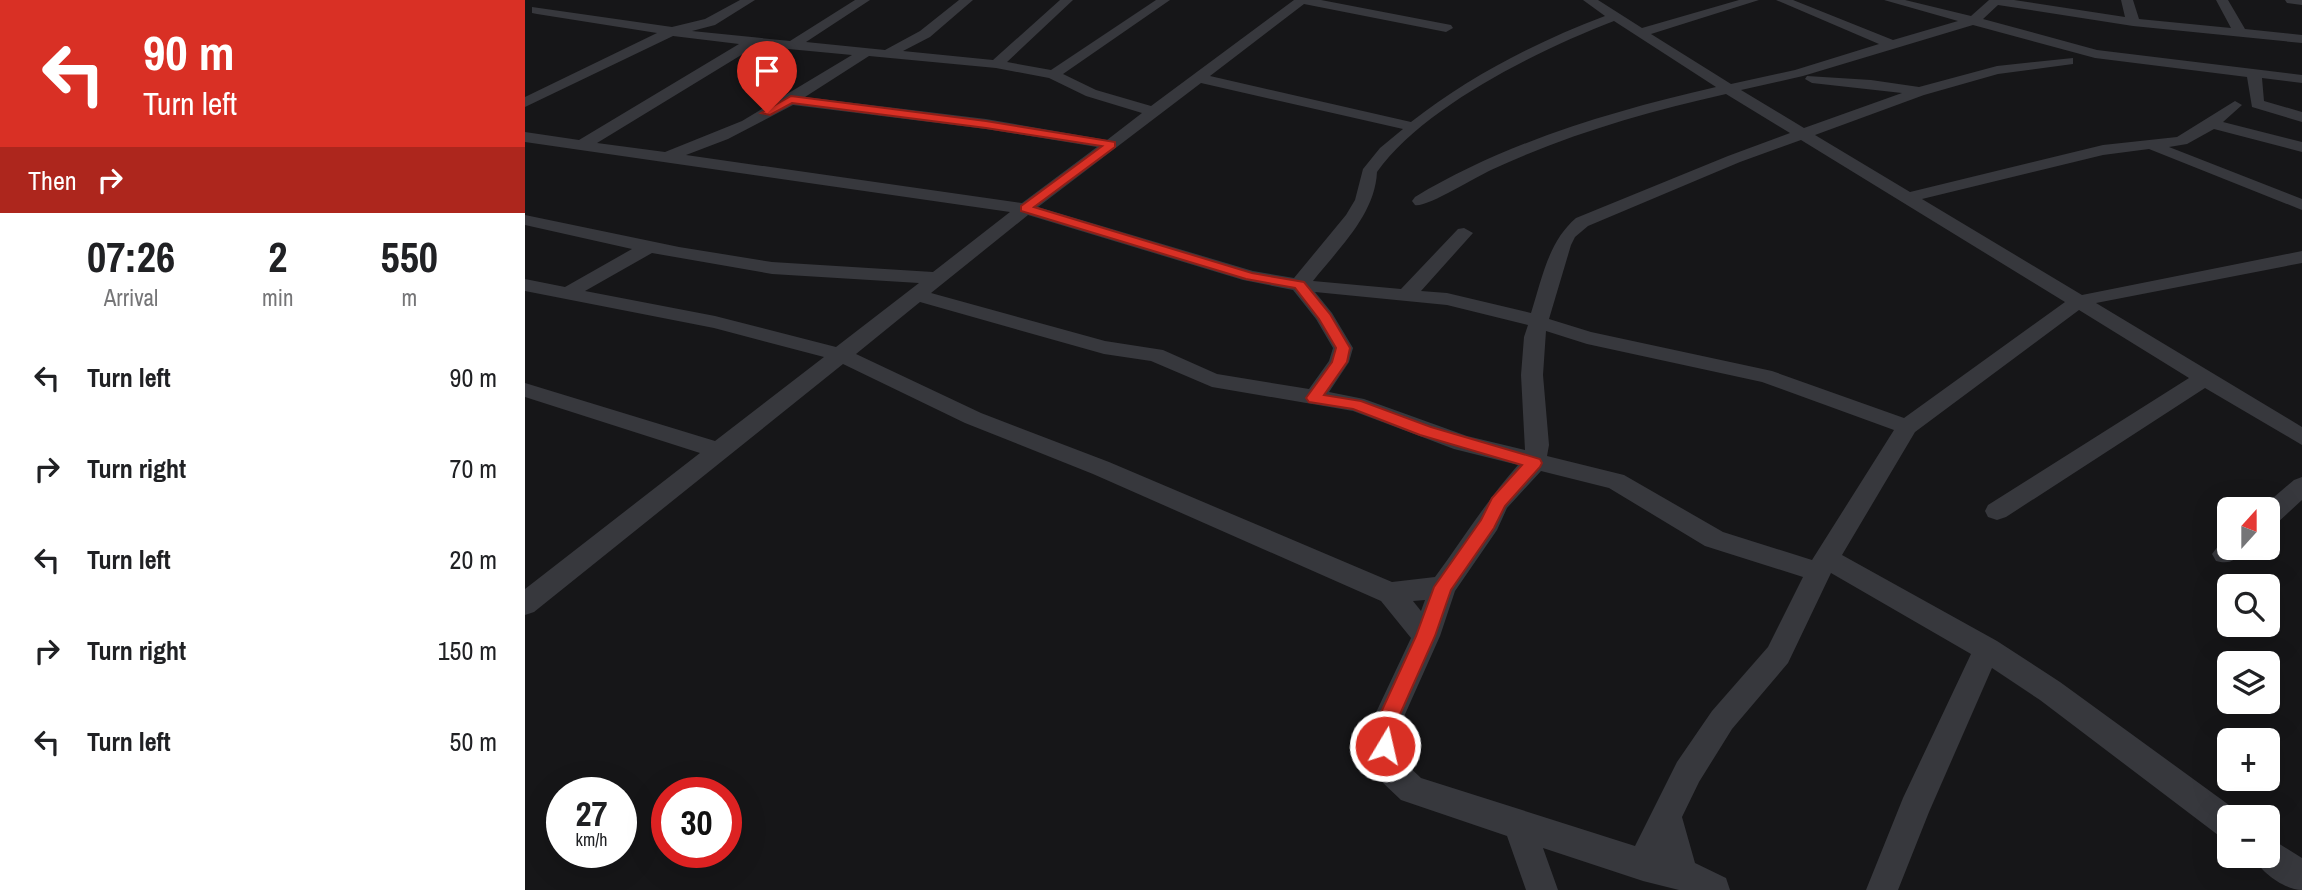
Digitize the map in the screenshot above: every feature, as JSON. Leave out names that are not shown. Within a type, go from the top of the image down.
[{"type":"street","points":[[531,12],[561,0]]},
{"type":"street","points":[[708,29],[749,0]]},
{"type":"street","points":[[792,45],[864,0]]},
{"type":"street","points":[[887,53],[925,34],[967,0]]},
{"type":"street","points":[[996,64],[1067,0]]},
{"type":"street","points":[[1053,75],[1164,0]]},
{"type":"street","points":[[525,603],[1025,209],[1301,0],[1446,28]]},
{"type":"street","points":[[1589,0],[1727,88],[2302,436]]},
{"type":"street","points":[[1701,0],[1718,11]]},
{"type":"street","points":[[1639,33],[1753,0]]},
{"type":"street","points":[[1782,0],[1892,45]]},
{"type":"street","points":[[1893,0],[2051,40],[2095,54],[2302,79]]},
{"type":"street","points":[[1421,201],[1455,180],[1529,146],[1661,104],[1727,88],[1805,76],[1892,45],[1975,20],[1996,0],[2133,22],[2302,38]]},
{"type":"street","points":[[2127,0],[2133,22]]},
{"type":"street","points":[[2222,0],[2240,32]]},
{"type":"street","points":[[2291,0],[2302,1]]},
{"type":"street","points":[[531,12],[670,32],[708,29],[752,42],[996,64],[1053,75],[1091,93],[1154,112]]},
{"type":"street","points":[[2051,40],[2072,25],[2079,14]]},
{"type":"street","points":[[1299,285],[1361,205],[1371,184],[1369,172],[1381,154],[1499,68],[1562,36],[1613,17]]},
{"type":"street","points":[[525,103],[670,32]]},
{"type":"street","points":[[582,145],[752,42]]},
{"type":"street","points":[[664,157],[718,139],[791,100],[866,52]]},
{"type":"street","points":[[1714,890],[1682,874],[1643,865],[1412,790],[1392,771],[1385,746],[1387,721],[1426,636],[1443,587],[1488,523],[1498,503],[1534,463],[1538,436],[1532,375],[1537,320],[1562,246],[1573,228],[1664,186],[1919,92],[1987,72],[2068,61]]},
{"type":"street","points":[[2255,74],[2257,104],[2302,117]]},
{"type":"street","points":[[1805,76],[1919,92]]},
{"type":"street","points":[[1805,76],[1876,108]]},
{"type":"street","points":[[1198,78],[1415,127]]},
{"type":"street","points":[[791,100],[986,124],[1111,145]]},
{"type":"street","points":[[1909,197],[2023,167],[2188,139],[2235,105]]},
{"type":"street","points":[[2212,124],[2302,147]]},
{"type":"street","points":[[525,137],[1025,209],[1250,276],[1299,285],[1407,294],[1481,306],[1537,320],[1587,338],[1765,376],[1907,427]]},
{"type":"street","points":[[2148,144],[2302,205]]},
{"type":"street","points":[[525,220],[649,247],[772,268],[862,276],[938,278]]},
{"type":"street","points":[[1407,294],[1464,233]]},
{"type":"street","points":[[566,294],[649,247]]},
{"type":"street","points":[[1643,865],[1688,772],[1722,720],[1778,655],[1823,566],[1907,427],[2079,301],[2302,257]]},
{"type":"street","points":[[525,285],[715,322],[841,355],[973,418],[1101,468],[1390,593],[1426,636]]},
{"type":"street","points":[[1299,285],[1325,317],[1343,348],[1339,362],[1314,398]]},
{"type":"street","points":[[917,295],[1104,347],[1156,355],[1212,380],[1356,404],[1425,431],[1534,463],[1616,481],[1714,539],[1823,566],[1987,649],[2050,691],[2217,815]]},
{"type":"street","points":[[1997,511],[2205,378]]},
{"type":"street","points":[[525,390],[719,451]]},
{"type":"street","points":[[2280,505],[2302,486]]},
{"type":"street","points":[[1390,593],[1443,587]]},
{"type":"street","points":[[1882,890],[1914,809],[1987,649]]},
{"type":"street","points":[[1666,815],[1682,874]]},
{"type":"street","points":[[1519,824],[1542,890]]},
{"type":"street","points":[[2280,862],[2302,878]]},
{"type":"route","points":[[767,113],[791,100],[986,124],[1111,145],[1025,209],[1250,276],[1299,285],[1325,317],[1343,348],[1339,362],[1314,398],[1356,404],[1425,431],[1534,463],[1498,503],[1488,523],[1443,587],[1426,636],[1387,721],[1385,746]]}]
